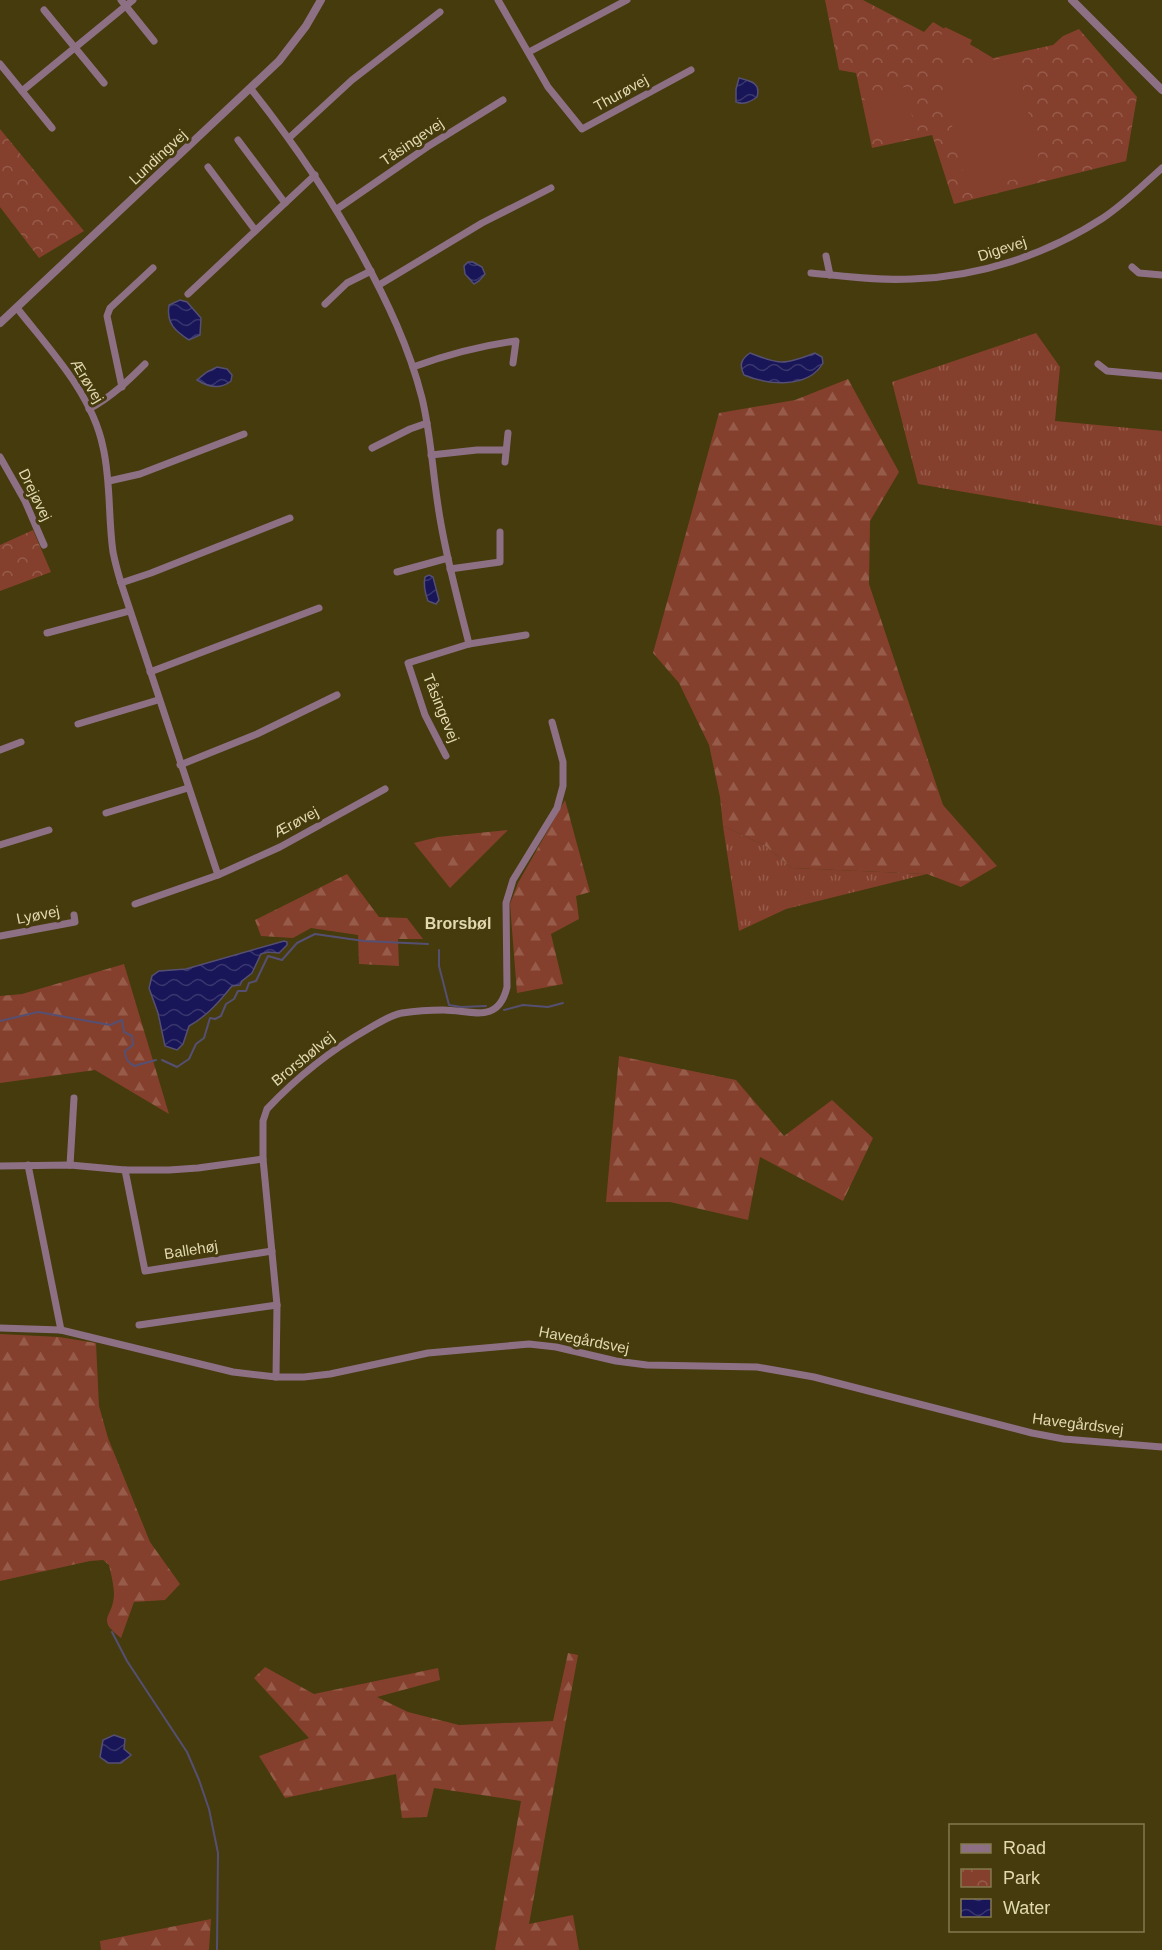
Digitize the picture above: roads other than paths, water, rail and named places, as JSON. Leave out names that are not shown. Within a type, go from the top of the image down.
[{"type":"street","points":[[22,91],[75,48],[123,3],[133,0]]},
{"type":"street","name":"Lundingvej","points":[[0,323],[279,61],[293,44],[321,0]]},
{"type":"street","name":"Thurøvej","points":[[498,0],[549,87],[582,129],[691,70]]},
{"type":"street","points":[[529,52],[627,0]]},
{"type":"street","points":[[1072,0],[1162,90]]},
{"type":"street","points":[[123,3],[154,41]]},
{"type":"street","points":[[44,10],[104,83]]},
{"type":"street","points":[[289,138],[352,80],[440,12]]},
{"type":"street","points":[[0,64],[52,128]]},
{"type":"street","points":[[250,89],[289,138],[337,209],[379,285],[398,325],[413,367],[427,423],[450,569],[469,644]]},
{"type":"street","name":"Tåsingevej","points":[[337,209],[427,147],[503,100]]},
{"type":"street","points":[[238,140],[285,203]]},
{"type":"street","points":[[208,167],[255,230]]},
{"type":"street","name":"Digevej","points":[[811,273],[911,280],[937,278],[994,267],[1042,250],[1103,218],[1160,172]]},
{"type":"street","points":[[188,294],[315,175]]},
{"type":"street","points":[[379,285],[472,229],[550,188]]},
{"type":"street","points":[[826,256],[830,275]]},
{"type":"street","points":[[1132,267],[1139,273],[1162,275]]},
{"type":"street","points":[[122,387],[107,316],[110,308],[153,268]]},
{"type":"street","points":[[325,304],[347,283],[371,271]]},
{"type":"street","name":"Ærøvej","points":[[16,308],[71,376],[89,409],[103,444],[109,481],[113,550],[121,583],[218,875]]},
{"type":"street","points":[[413,367],[483,345],[516,341],[513,363]]},
{"type":"street","points":[[89,409],[122,387],[145,364]]},
{"type":"street","points":[[1098,364],[1107,371],[1162,376]]},
{"type":"street","points":[[372,448],[427,423]]},
{"type":"street","points":[[505,462],[508,433]]},
{"type":"street","points":[[109,481],[140,474],[244,434]]},
{"type":"street","points":[[431,455],[477,450],[506,450]]},
{"type":"street","name":"Drejøvej","points":[[0,457],[25,501],[45,545]]},
{"type":"street","points":[[121,583],[290,518]]},
{"type":"street","points":[[450,569],[500,562],[500,532]]},
{"type":"street","points":[[397,572],[448,558]]},
{"type":"street","points":[[150,672],[319,608]]},
{"type":"street","points":[[47,633],[129,611]]},
{"type":"street","name":"Tåsingevej","points":[[446,756],[425,715],[408,663],[469,644],[526,635]]},
{"type":"street","points":[[180,765],[257,734],[338,695]]},
{"type":"street","points":[[78,724],[158,700]]},
{"type":"street","name":"Brorsbølvej","points":[[276,1377],[278,1305],[263,1159],[263,1121],[267,1109],[325,1056],[399,1013],[444,1010],[484,1013],[497,1008],[504,999],[507,987],[506,903],[513,880],[557,808],[563,786],[563,762],[552,722]]},
{"type":"street","points":[[0,750],[21,742]]},
{"type":"street","points":[[106,813],[188,788]]},
{"type":"street","name":"Ærøvej","points":[[135,904],[218,875],[280,847],[385,789]]},
{"type":"street","points":[[0,844],[49,830]]},
{"type":"street","name":"Lyøvej","points":[[0,936],[75,922],[74,915]]},
{"type":"street","points":[[70,1165],[74,1098]]},
{"type":"street","points":[[0,1166],[70,1165],[124,1170],[198,1168],[263,1159]]},
{"type":"street","points":[[28,1165],[61,1330]]},
{"type":"street","name":"Ballehøj","points":[[124,1170],[145,1271],[272,1251]]},
{"type":"street","points":[[139,1325],[278,1305]]},
{"type":"street","name":"Havegårdsvej","points":[[0,1328],[61,1330],[233,1372],[276,1377],[330,1374],[417,1354],[529,1344],[647,1365],[757,1367],[814,1377],[1032,1433],[1064,1439],[1162,1447]]},
{"type":"water","points":[[739,78],[751,82],[758,89],[757,97],[747,103],[736,102]]},
{"type":"water","points":[[468,262],[482,267],[485,274],[474,284],[465,274],[464,266]]},
{"type":"water","points":[[180,300],[187,302],[201,318],[200,335],[189,340],[170,322],[169,305]]},
{"type":"water","points":[[750,353],[768,360],[782,362],[815,353],[822,357],[823,363],[808,377],[798,381],[764,381],[744,375],[742,362]]},
{"type":"water","points":[[217,367],[227,369],[232,375],[231,381],[223,386],[214,386],[197,380],[207,372]]},
{"type":"water","points":[[429,575],[433,577],[439,600],[436,604],[428,601],[425,592],[425,577]]},
{"type":"water","points":[[284,941],[287,945],[279,953],[261,954],[252,973],[240,985],[232,986],[212,1008],[189,1026],[183,1044],[177,1050],[165,1046],[158,1013],[149,988],[152,976],[159,971],[186,969]]},
{"type":"water","points":[[114,1735],[125,1739],[124,1749],[131,1755],[121,1763],[108,1763],[100,1757],[103,1740]]},
{"type":"waterway","points":[[162,1060],[177,1067],[189,1059],[196,1044],[204,1038],[210,1018],[215,1019],[221,1016],[226,1004],[234,999],[238,991],[246,991],[249,983],[256,981],[268,956],[282,960],[297,943],[315,934],[364,941],[428,944]]},
{"type":"waterway","points":[[439,950],[439,966],[449,1005],[486,1006]]},
{"type":"waterway","points":[[504,1010],[523,1005],[548,1007],[563,1003]]},
{"type":"waterway","points":[[0,1021],[38,1012],[110,1025],[122,1020],[124,1032],[132,1036],[133,1045],[125,1051],[129,1062],[134,1066],[156,1060]]},
{"type":"waterway","points":[[112,1632],[127,1661],[187,1752],[209,1809],[218,1853],[217,1950]]},
{"type":"district","name":"Brorsbøl","points":[[458,923]]}]
